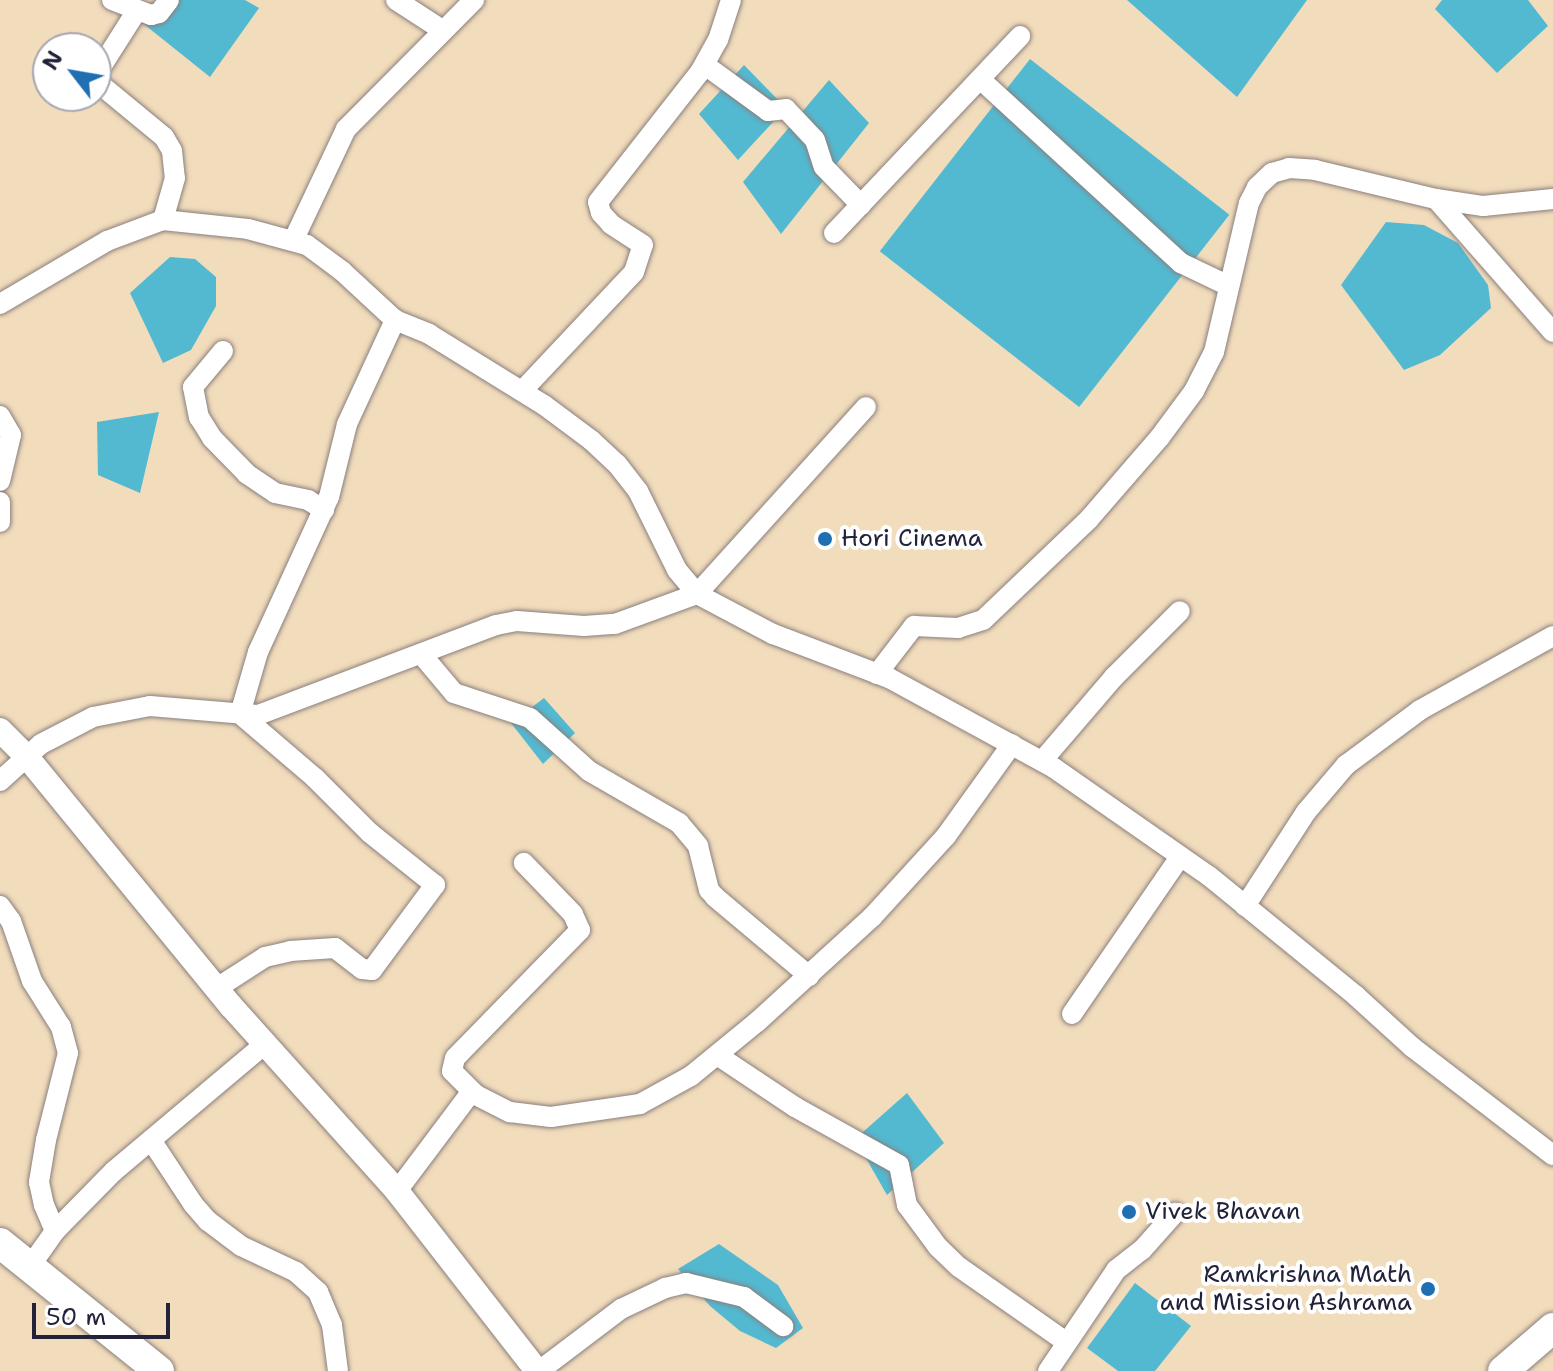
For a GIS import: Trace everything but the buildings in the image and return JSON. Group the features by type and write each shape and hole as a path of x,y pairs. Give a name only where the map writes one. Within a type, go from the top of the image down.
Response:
{"main road":[{"path":"0,1243 159,1371"},
{"path":"1503,1371 1550,1336"}],"street":[{"path":"112,0 136,12 159,13 169,0"},
{"path":"396,0 442,30"},
{"path":"294,239 346,129 474,0"},
{"path":"522,391 634,272 643,245 611,224 601,213 598,202 705,65 718,40 731,0"},
{"path":"112,52 136,12"},
{"path":"834,233 1020,36"},
{"path":"705,65 768,111 786,109 815,140 824,167 861,205"},
{"path":"980,79 1181,263 1227,285"},
{"path":"112,92 164,137 172,151 175,178 163,220"},
{"path":"877,674 914,626 958,628 983,620 1089,519 1131,474 1194,391 1214,352 1227,285 1249,203 1257,187 1272,173 1289,168 1315,170 1436,199 1483,206 1553,199"},
{"path":"1436,199 1553,332"},
{"path":"0,304 107,241 163,220 248,229 294,239 319,252 395,320 429,334 522,391 591,440 617,464 638,491 677,570 697,594 773,634 877,674 1042,761 1245,906 1412,1047 1553,1155"},
{"path":"240,714 258,652 324,510 347,424 395,320"},
{"path":"223,351 193,387 199,417 212,438 247,474 275,493 308,500 324,510"},
{"path":"0,781 56,734 93,717 150,706 258,715 496,625 517,621 572,626 615,624 697,594 866,407"},
{"path":"0,416 11,435 0,481"},
{"path":"0,502 0,522"},
{"path":"1042,761 1114,677 1180,611"},
{"path":"1245,906 1306,812 1346,765 1420,710 1553,636"},
{"path":"422,655 454,693 530,718 589,771 679,823 698,846 709,890 809,976"},
{"path":"217,988 265,957 303,950 335,948 362,969 372,970 435,885 370,833 315,778 240,714"},
{"path":"0,730 27,757 265,1044 397,1191 538,1371 621,1309 665,1288 686,1283 744,1297 783,1326"},
{"path":"524,863 573,914 580,930 455,1058 452,1071 476,1095 510,1112 532,1117 640,1104 667,1091 717,1055 809,976 918,868 977,796 1012,744"},
{"path":"1072,1014 1180,857"},
{"path":"0,906 11,921 32,981 61,1027 68,1053 39,1182 55,1231"},
{"path":"31,1265 55,1231 151,1140 265,1044"},
{"path":"717,1055 795,1107 899,1165 907,1205 938,1247 959,1267 1066,1342"},
{"path":"397,1191 462,1103 469,1095 476,1095"},
{"path":"151,1140 193,1204 208,1221 241,1246 296,1272 318,1292 332,1325 338,1371"},
{"path":"1048,1371 1116,1270 1142,1250 1175,1213"}],"water":[{"path":"156,0 245,0 259,8 210,77 140,21"},
{"path":"1127,0 1307,0 1237,97"},
{"path":"1442,0 1528,0 1548,26 1497,73 1435,9"},
{"path":"1030,59 1229,215 1079,407 880,251"},
{"path":"744,65 786,108 738,160 699,114"},
{"path":"829,80 869,123 781,234 743,182"},
{"path":"1386,222 1424,225 1458,243 1488,285 1491,308 1440,355 1404,370 1341,285"},
{"path":"170,257 195,259 216,277 216,306 191,350 163,363 130,293"},
{"path":"159,412 140,493 98,475 97,422"},
{"path":"544,698 575,733 543,764 511,723"},
{"path":"907,1093 944,1143 887,1195 855,1139"},
{"path":"719,1244 778,1285 803,1328 776,1348 740,1331 710,1306 678,1269"},
{"path":"1135,1283 1191,1326 1155,1371 1118,1371 1087,1348"}],"place":[{"name":"Hori Cinema","path":"825,539"},
{"name":"Vivek Bhavan","path":"1129,1212"},
{"name":"Ramkrishna Math and Mission Ashrama","path":"1428,1289"}]}
